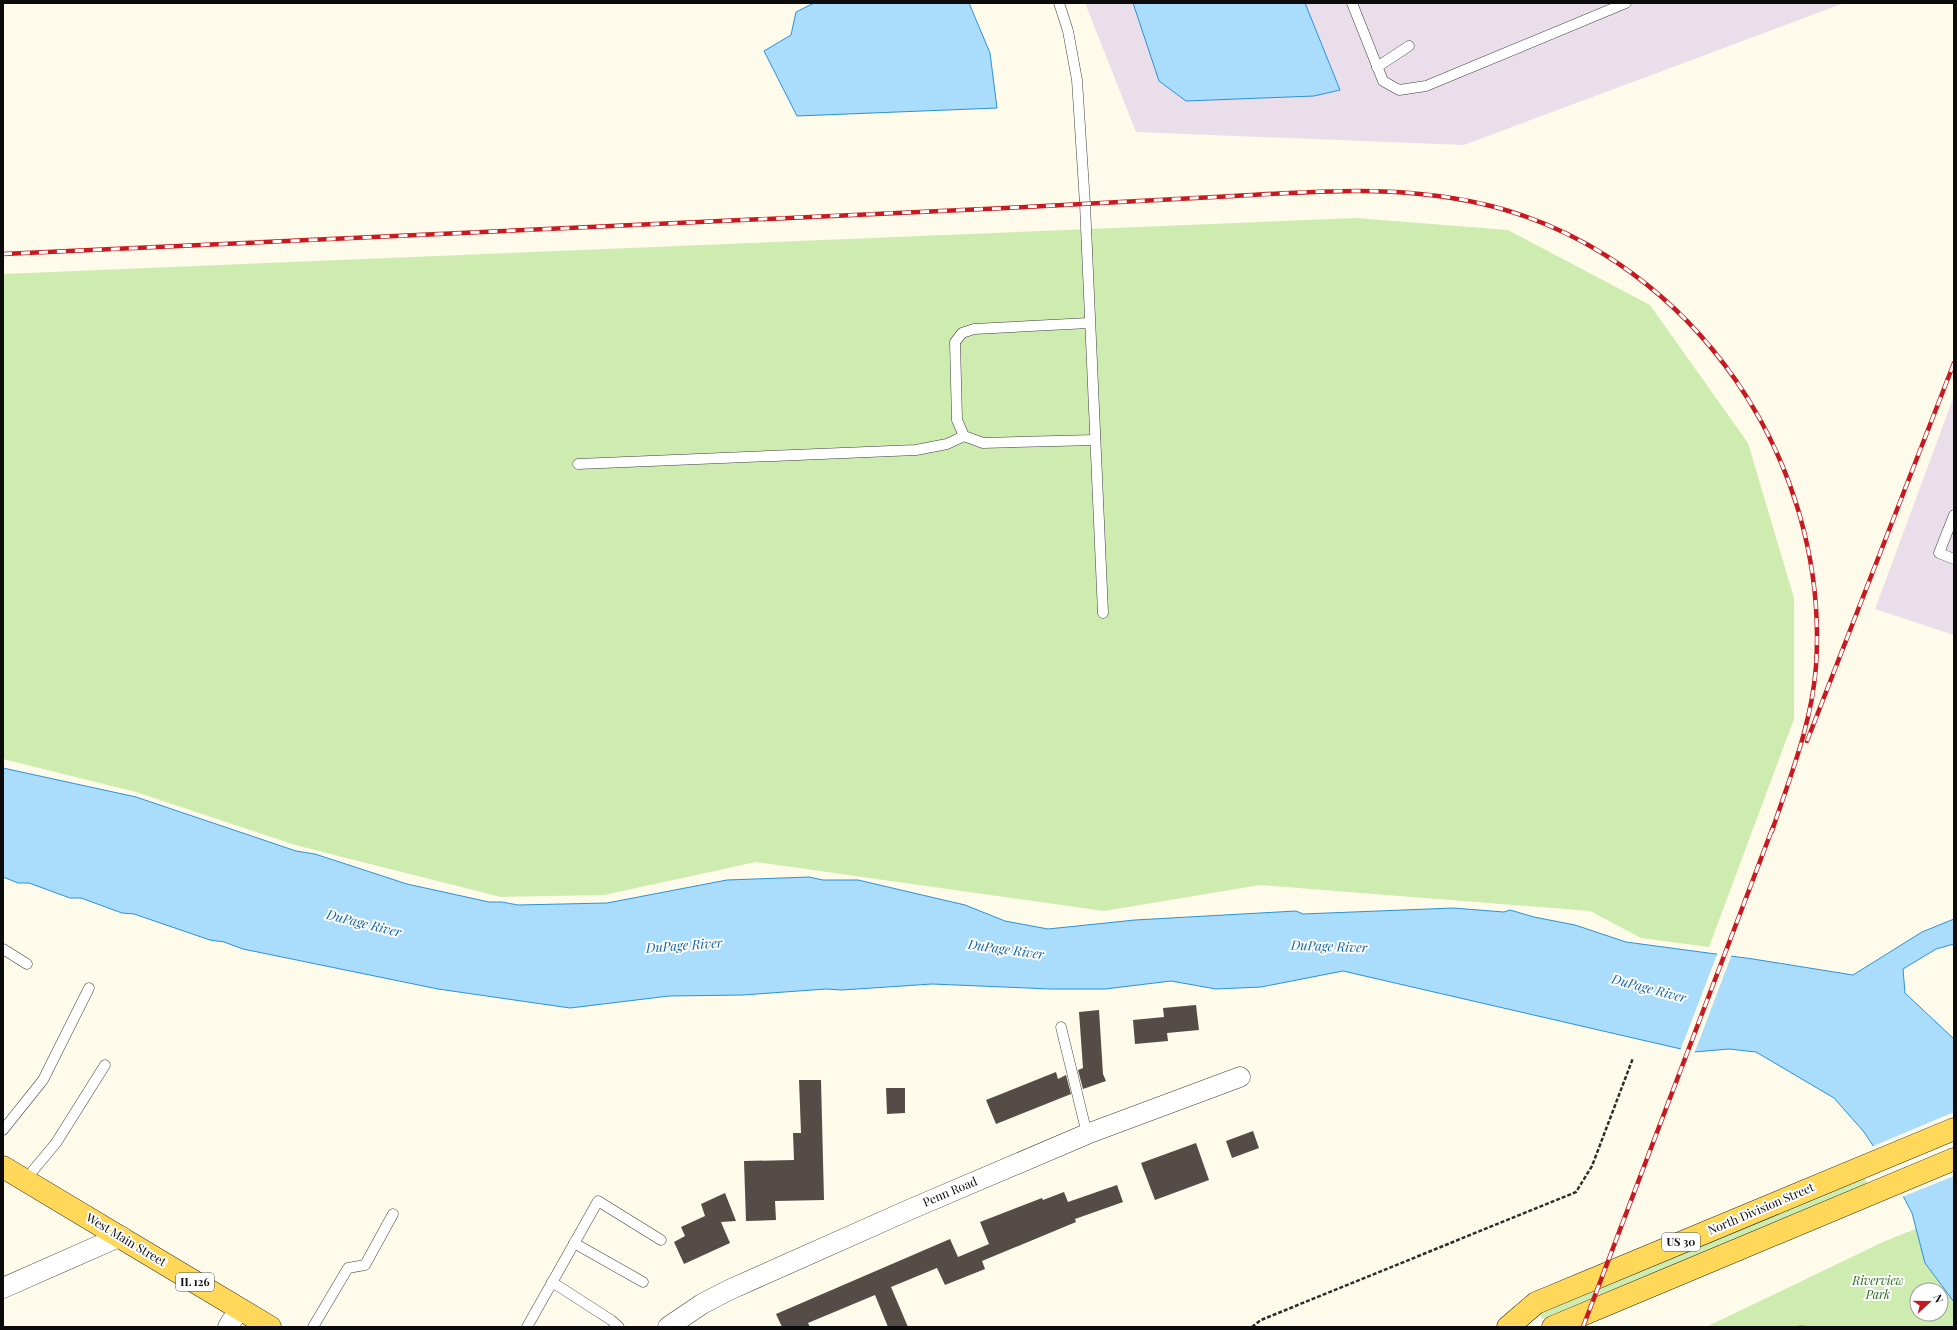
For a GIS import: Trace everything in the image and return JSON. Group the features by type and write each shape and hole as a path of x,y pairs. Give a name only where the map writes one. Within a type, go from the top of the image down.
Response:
{"main road":[{"name":"North Division Street","path":"1508,1327 1536,1303 1954,1128"},
{"name":"US 30","path":"1553,1327 1954,1159"},
{"name":"West Main Street","path":"3,1167 121,1236 270,1327"}],"street":[{"name":"Penn Road","path":"668,1327 702,1304 729,1290 911,1209 1087,1134 1240,1077"},
{"path":"3,1288 121,1236"},
{"path":"228,1327 239,1309"}],"lane":[{"path":"1059,3 1068,31 1077,80 1085,204 1089,323 1103,613"},
{"path":"1352,3 1383,81 1399,90 1426,86 1626,3"},
{"path":"1377,67 1409,46"},
{"path":"964,436 957,420 955,342 962,333 974,329 1089,323"},
{"path":"578,464 916,450 947,444 964,436 984,443 1095,440"},
{"path":"1954,514 1939,553 1954,559"},
{"path":"3,949 27,964"},
{"path":"3,1130 43,1080 89,988"},
{"path":"1061,1027 1087,1134"},
{"path":"25,1180 56,1143 105,1065"},
{"path":"527,1327 598,1201 661,1240"},
{"path":"313,1327 348,1268 365,1265 394,1214"},
{"path":"574,1243 643,1282"},
{"path":"552,1282 611,1320 618,1327"}],"path":[{"path":"1252,1327 1261,1320 1576,1192 1592,1166 1634,1058"},
{"path":"1799,1327 1806,1327"}],"shaded area":[{"path":"1085,3 1844,3 1464,145 1136,132"},
{"path":"1954,396 1954,635 1875,609"}],"green space":[{"path":"1356,218 1508,230 1650,305 1748,443 1794,598 1794,719 1709,947 1641,938 1590,911 1260,885 1104,911 756,862 604,895 501,897 295,845 136,792 3,759 3,274"},
{"path":"1864,1178 1868,1184 1542,1319 1540,1313"},
{"name":"Riverview Park","path":"1954,1214 1954,1327 1706,1327 1885,1241"}],"water":[{"path":"814,3 969,3 990,53 997,108 797,116 764,51 791,35 796,12"},
{"path":"1133,3 1305,3 1340,90 1314,96 1186,101 1159,81"},
{"name":"DuPage River","path":"3,768 136,797 296,851 315,854 407,884 489,902 502,902 518,905 607,903 727,880 809,877 823,880 858,880 965,905 1005,921 1048,929 1135,920 1296,911 1303,914 1453,908 1504,912 1510,910 1534,917 1575,925 1626,942 1753,959 1853,975 1922,932 1954,919 1954,944 1936,949 1903,969 1905,993 1954,1039 1954,1302 1949,1295 1949,1282 1939,1282 1925,1263 1912,1213 1891,1173 1864,1132 1834,1098 1756,1052 1729,1049 1694,1052 1343,971 1261,987 1216,989 1171,981 1105,989 1051,989 932,984 743,995 669,996 570,1008 438,989 243,949 224,942 210,940 134,914 122,913 81,898 70,898 29,883 18,883 3,877"}],"pier":[{"path":"1718,952 1732,954 1694,1054 1680,1051"},
{"path":"1954,1112 1954,1176 1902,1197 1871,1147"}],"building":[{"path":"1196,1005 1199,1030 1167,1033 1168,1041 1135,1044 1133,1020 1164,1017 1163,1008"},
{"path":"1099,1010 1103,1074 1106,1081 1083,1089 1078,1070 1083,1068 1079,1012"},
{"path":"1056,1072 1058,1079 1066,1075 1071,1094 996,1124 986,1100"},
{"path":"799,1080 821,1080 824,1200 775,1201 776,1220 746,1221 744,1161 794,1160 793,1133 801,1133"},
{"path":"886,1088 905,1088 905,1113 887,1114"},
{"path":"1253,1131 1259,1148 1232,1158 1226,1141"},
{"path":"1196,1143 1209,1180 1155,1200 1141,1163"},
{"path":"1117,1185 1123,1202 1075,1219 1076,1222 982,1261 985,1269 945,1285 937,1268 891,1287 908,1327 888,1327 875,1295 808,1323 810,1327 782,1327 776,1314 950,1239 958,1257 989,1244 980,1222 1042,1198 1043,1200 1064,1192 1068,1202"},
{"path":"725,1193 736,1221 721,1222 730,1243 684,1264 674,1242 685,1236 681,1227 705,1216 701,1204"}],"railway":[{"path":"3,254 1006,208 1300,192 1398,192 1430,195 1495,207 1567,234 1632,273 1688,322 1736,380 1773,445 1800,516 1814,590 1816,666 1814,687 1805,729 1793,770 1772,831"},
{"path":"1807,741 1954,363"},
{"path":"1583,1327 1773,827"}]}
